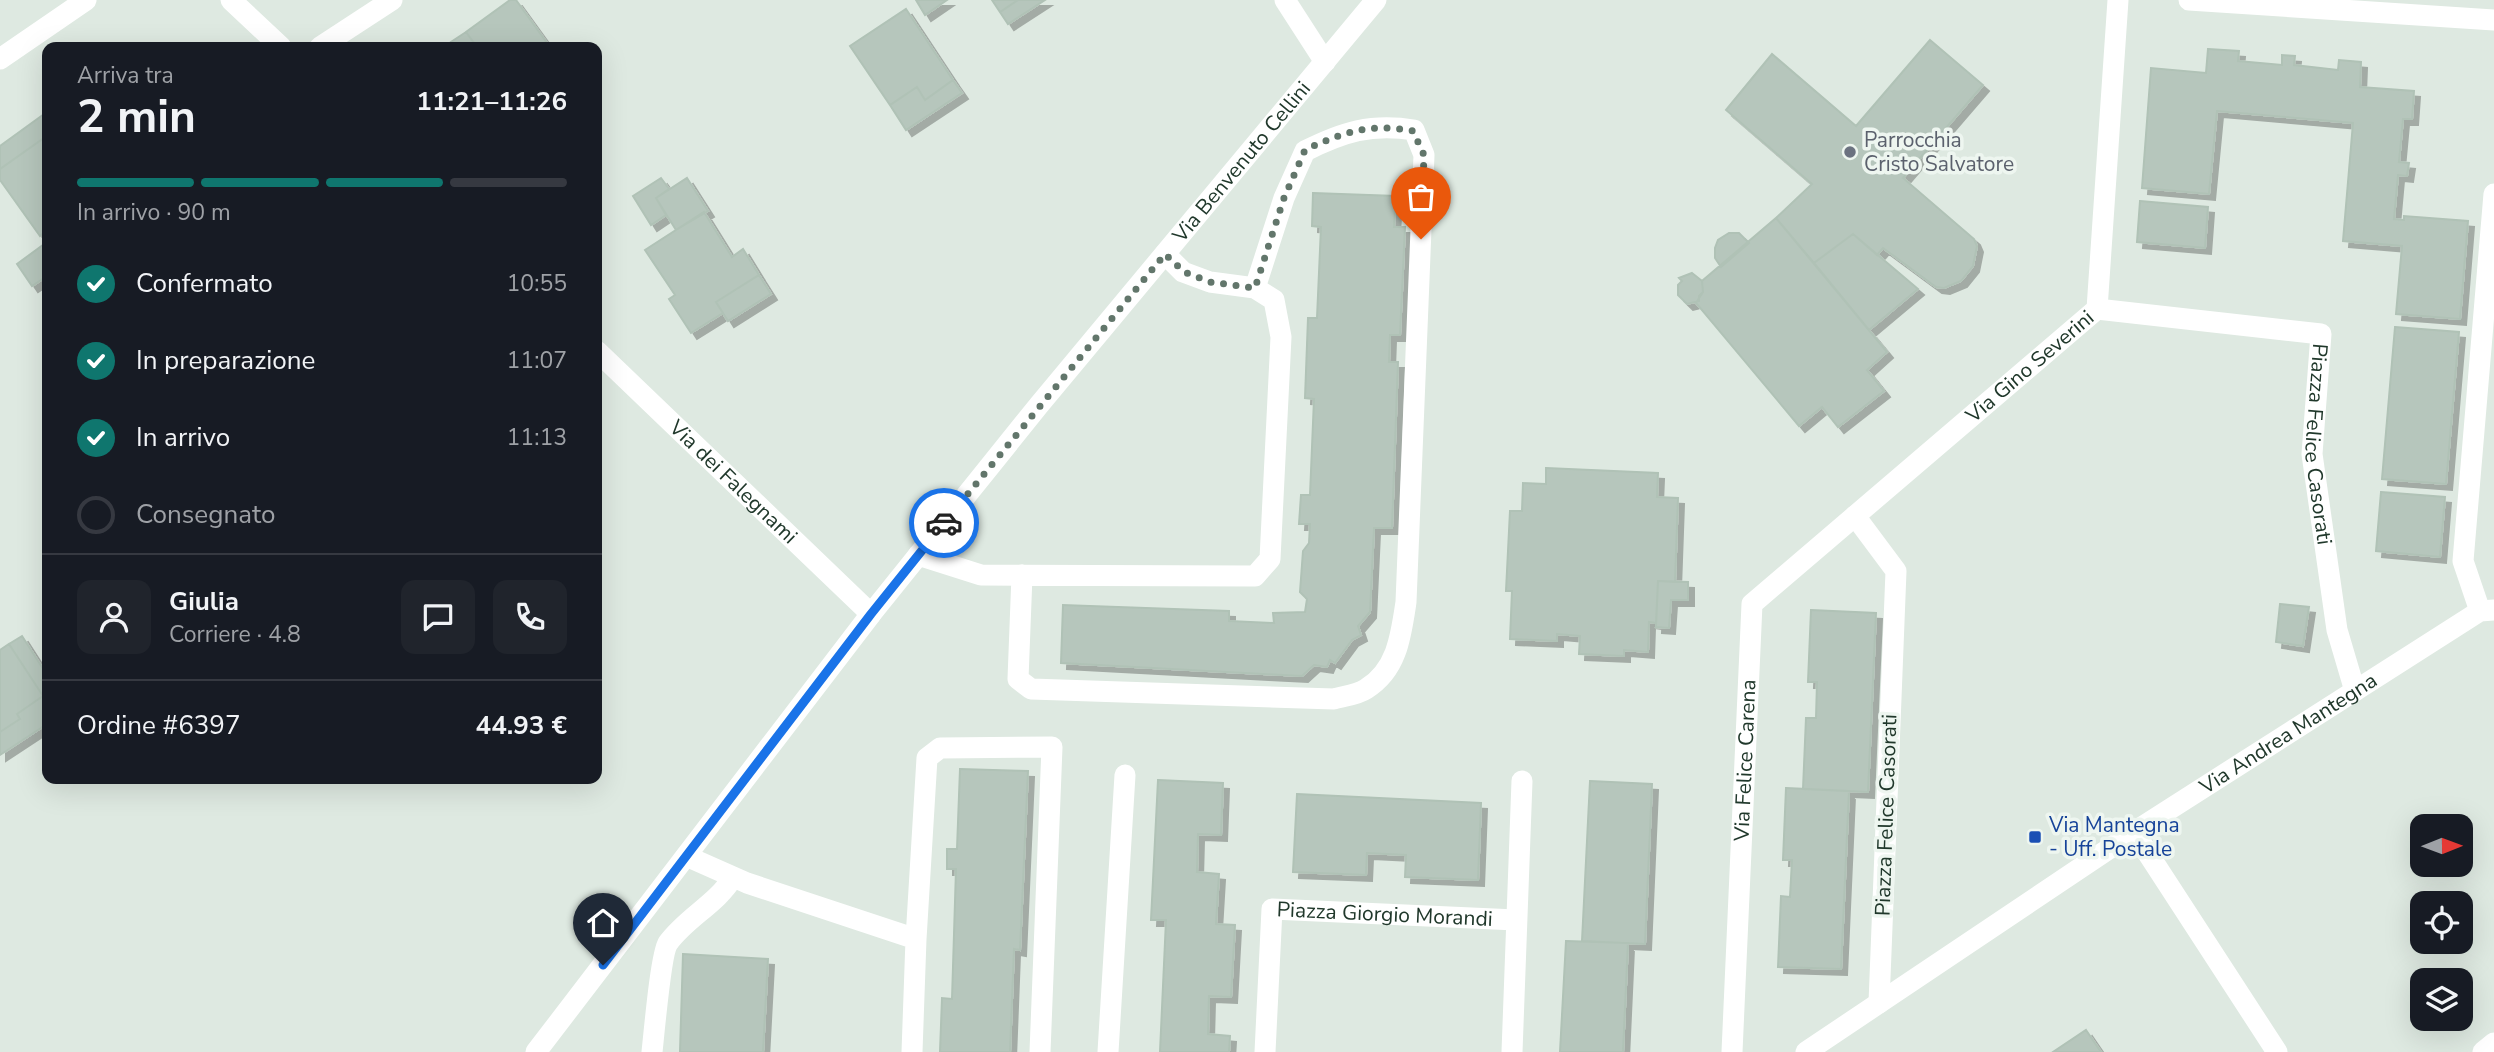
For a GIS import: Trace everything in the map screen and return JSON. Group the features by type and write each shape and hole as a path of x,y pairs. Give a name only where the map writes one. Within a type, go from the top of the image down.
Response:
{"street":[{"path":"0,59 86,0"},
{"path":"232,0 276,42"},
{"path":"328,42 392,0"},
{"path":"1285,0 1325,62"},
{"name":"Via Benvenuto Cellini","path":"536,1052 918,555 1376,0"},
{"name":"Via Gino Severini","path":"1855,516 2097,309 2118,0"},
{"path":"2189,0 2494,20"},
{"path":"1022,575 1018,678 1031,690 1334,699 1364,691 1387,673 1401,637 1406,588 1424,155 1413,131 1388,126 1339,134 1305,150 1284,198 1255,288"},
{"path":"2487,611 2463,561 2494,194"},
{"path":"918,555 981,575 1255,576 1270,559 1281,337 1274,300 1255,288 1210,282 1184,272 1165,254"},
{"name":"Piazza Felice Casorati","path":"2097,309 2320,334 2312,454 2337,630 2355,691"},
{"name":"Via dei Falegnami","path":"602,356 871,614"},
{"name":"Piazza Felice Casorati","path":"1855,516 1896,571 1879,1003"},
{"name":"Via Felice Carena","path":"1732,1052 1752,604 1855,516"},
{"name":"Via Andrea Mantegna","path":"1806,1052 2134,832 2355,691 2487,611"},
{"path":"912,1052 927,758 940,748 1052,747 1040,1052"},
{"path":"1108,1052 1125,775"},
{"name":"Piazza Giorgio Morandi","path":"1512,1052 1522,781"},
{"path":"2134,832 2277,1052"},
{"path":"686,856 733,877 916,939"},
{"path":"652,1052 666,946 688,921 724,892 733,877"},
{"name":"Piazza Giorgio Morandi","path":"1265,1052 1272,909 1516,920"},
{"path":"2483,1052 2494,1043"}],"building":[{"path":"510,0 516,0 546,42 473,42 466,32"},
{"path":"916,0 947,0 925,15"},
{"path":"992,0 1018,0 1000,12"},
{"path":"1018,0 1045,0 1008,24 1000,12"},
{"path":"906,9 953,80 925,100 917,87 890,105 850,46"},
{"path":"466,32 473,42 451,42"},
{"name":"Parrocchia Cristo Salvatore","path":"1930,40 1983,85 1903,178 1974,239 1977,246 1973,266 1961,281 1944,288 1936,287 1883,248 1877,255 1853,234 1814,263 1776,218 1812,184 1726,110 1772,54 1856,126"},
{"path":"2208,49 2239,51 2238,61 2282,65 2282,55 2295,56 2294,65 2338,70 2339,60 2361,62 2360,87 2414,91 2412,119 2403,119 2399,162 2409,163 2407,176 2398,175 2394,219 2404,220 2404,216 2468,221 2460,319 2396,314 2402,246 2343,241 2353,123 2217,111 2209,194 2142,188 2151,68 2206,73"},
{"path":"953,80 962,93 906,130 890,105 917,87 925,100"},
{"path":"42,116 42,139 0,169 0,146"},
{"path":"42,139 40,236 0,180 0,169"},
{"path":"661,178 669,189 656,198 666,215 651,225 633,196"},
{"path":"687,178 708,211 676,230 656,198"},
{"path":"1313,193 1396,196 1394,227 1405,227 1400,335 1390,335 1389,362 1398,362 1392,528 1374,528 1370,612 1358,626 1361,635 1352,640 1335,663 1330,660 1327,667 1314,665 1302,676 1061,663 1063,605 1229,611 1229,621 1274,623 1273,613 1305,612 1307,599 1300,592 1303,551 1309,543 1310,524 1299,524 1301,495 1310,495 1314,399 1305,398 1308,318 1317,318 1321,227 1312,226"},
{"path":"2140,201 2208,207 2205,248 2137,242"},
{"path":"704,212 732,257 743,249 759,275 716,302 723,313 691,333 669,299 675,295 645,250"},
{"path":"1776,218 1887,352 1867,370 1884,391 1838,427 1822,407 1799,426 1696,303 1703,292 1702,281"},
{"path":"1729,233 1739,233 1749,243 1721,267 1715,258 1715,248 1718,240"},
{"path":"1853,234 1918,289 1869,330 1814,263"},
{"path":"42,246 42,279 32,286 17,264"},
{"path":"1692,273 1702,281 1703,292 1699,301 1687,304 1678,295 1678,285 1682,281 1679,278"},
{"path":"759,275 771,294 728,321 716,302"},
{"path":"2395,327 2459,332 2446,484 2382,479"},
{"path":"1546,468 1658,473 1657,497 1678,498 1675,582 1658,581 1656,623 1649,622 1648,652 1624,650 1624,656 1579,654 1580,636 1557,634 1557,641 1510,639 1512,591 1506,591 1510,511 1522,511 1523,483 1546,484"},
{"path":"2381,492 2445,497 2440,557 2376,551"},
{"path":"1658,581 1688,582 1688,600 1671,600 1669,628 1656,627"},
{"path":"2280,604 2309,607 2303,646 2276,642"},
{"path":"1811,610 1876,613 1868,792 1803,789 1806,718 1816,718 1817,682 1808,682"},
{"path":"22,636 42,667 42,694 9,644"},
{"path":"9,644 42,697 17,714 20,719 0,732 0,650"},
{"path":"42,697 42,727 0,755 0,732 20,719 17,714"},
{"path":"960,769 1028,771 1020,950 1014,949 1010,1052 940,1052 942,998 952,999 956,869 947,869 947,849 957,849"},
{"path":"1158,780 1223,783 1221,835 1198,834 1197,872 1219,874 1216,924 1235,925 1231,997 1209,996 1208,1034 1230,1036 1229,1052 1160,1052 1166,920 1151,920"},
{"path":"1590,781 1652,784 1645,944 1582,941"},
{"path":"1786,788 1849,791 1841,969 1778,967 1781,896 1790,897 1792,860 1783,860"},
{"path":"1297,794 1481,803 1478,880 1405,877 1406,855 1367,853 1366,875 1293,872"},
{"path":"1566,941 1628,943 1623,1052 1560,1052"},
{"path":"683,954 768,959 763,1052 680,1052"},
{"path":"2086,1030 2101,1052 2053,1052"}],"way so far":[{"path":"944,523 1165,254 1184,272 1210,282 1255,288 1284,198 1305,150 1339,134 1388,126 1413,131 1424,155 1421,239"}],"place":[{"name":"Parrocchia Cristo Salvatore","path":"1850,152"},
{"name":"Via Mantegna - Uff. Postale","path":"2035,837"}],"route":[{"path":"603,965 871,614 944,523"}]}
